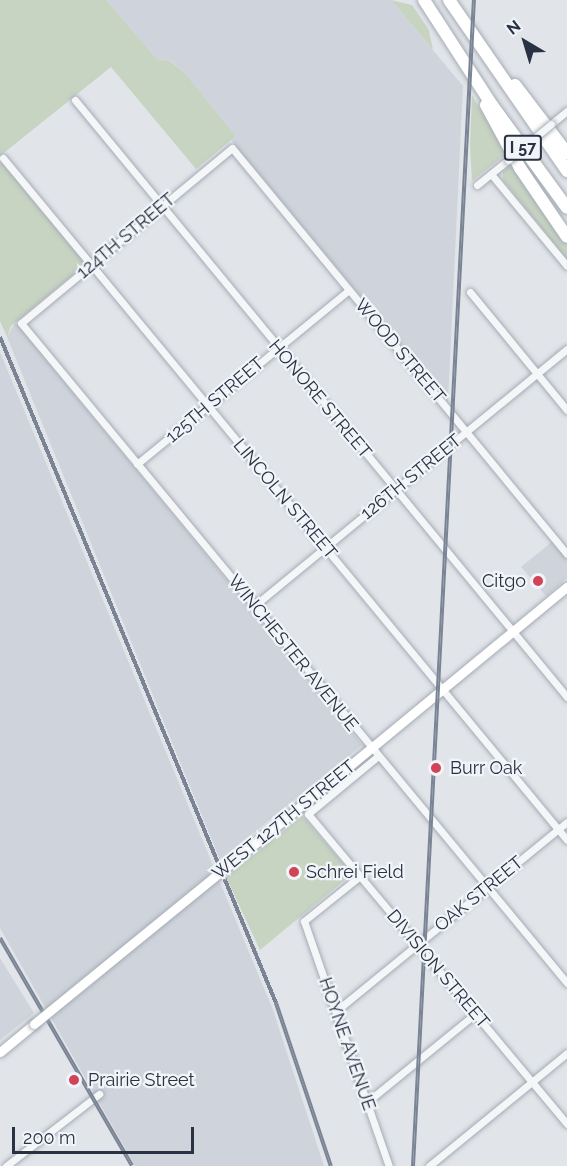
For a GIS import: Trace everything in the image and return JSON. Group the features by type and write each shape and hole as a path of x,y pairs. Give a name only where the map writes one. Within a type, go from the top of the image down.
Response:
{"highway":[{"name":"I 57","path":"424,0 480,87 567,208"},
{"name":"I 57","path":"449,0 567,171"},
{"path":"455,0 567,153"},
{"path":"480,87 505,143 567,237"}],"main road":[{"name":"WEST 127TH STREET","path":"0,1052 567,587"}],"street":[{"name":"HONORE STREET","path":"75,100 567,697"},
{"path":"477,184 564,113 567,123"},
{"name":"124TH STREET","path":"21,323 232,148"},
{"name":"WOOD STREET","path":"232,148 567,554"},
{"name":"LINCOLN STREET","path":"3,158 567,840"},
{"path":"491,174 567,266"},
{"name":"125TH STREET","path":"137,464 349,290"},
{"path":"470,292 567,410"},
{"name":"WINCHESTER AVENUE","path":"21,323 567,983"},
{"name":"126TH STREET","path":"254,606 567,349"},
{"name":"DIVISION STREET","path":"378,756 308,814 567,1124"},
{"name":"OAK STREET","path":"336,1011 567,822"},
{"name":"HOYNE AVENUE","path":"360,876 304,921 389,1166"},
{"path":"367,1102 475,1014"},
{"path":"429,1166 567,1053"},
{"path":"6,1166 99,1094"}],"shaded area":[{"path":"106,0 391,0 463,86 448,402 231,140 236,136 184,72 171,61 157,59"},
{"path":"15,322 362,745 220,860 7,337"},
{"path":"0,352 273,1010 324,1166 135,1166 0,928"},
{"path":"554,540 567,556 567,578 546,596 521,567"},
{"path":"0,958 34,1013 0,1040"}],"green space":[{"path":"0,0 106,0 157,59 170,61 184,72 236,136 196,169 111,67 0,156"},
{"path":"391,0 412,5 429,30 433,50"},
{"path":"472,95 506,154 472,181 470,146"},
{"path":"0,161 86,264 11,326 7,337 0,321"},
{"path":"512,163 567,244 567,259 503,180 503,172"},
{"name":"Schrei Field","path":"302,816 352,874 260,950 226,877"}],"railway":[{"path":"413,1166 474,0"},
{"path":"0,337 276,1003 331,1166"},
{"path":"0,938 132,1166"}],"place":[{"name":"Citgo","path":"538,581"},
{"name":"Burr Oak","path":"436,768"},
{"name":"Schrei Field","path":"294,872"},
{"name":"Prairie Street","path":"74,1080"}]}
